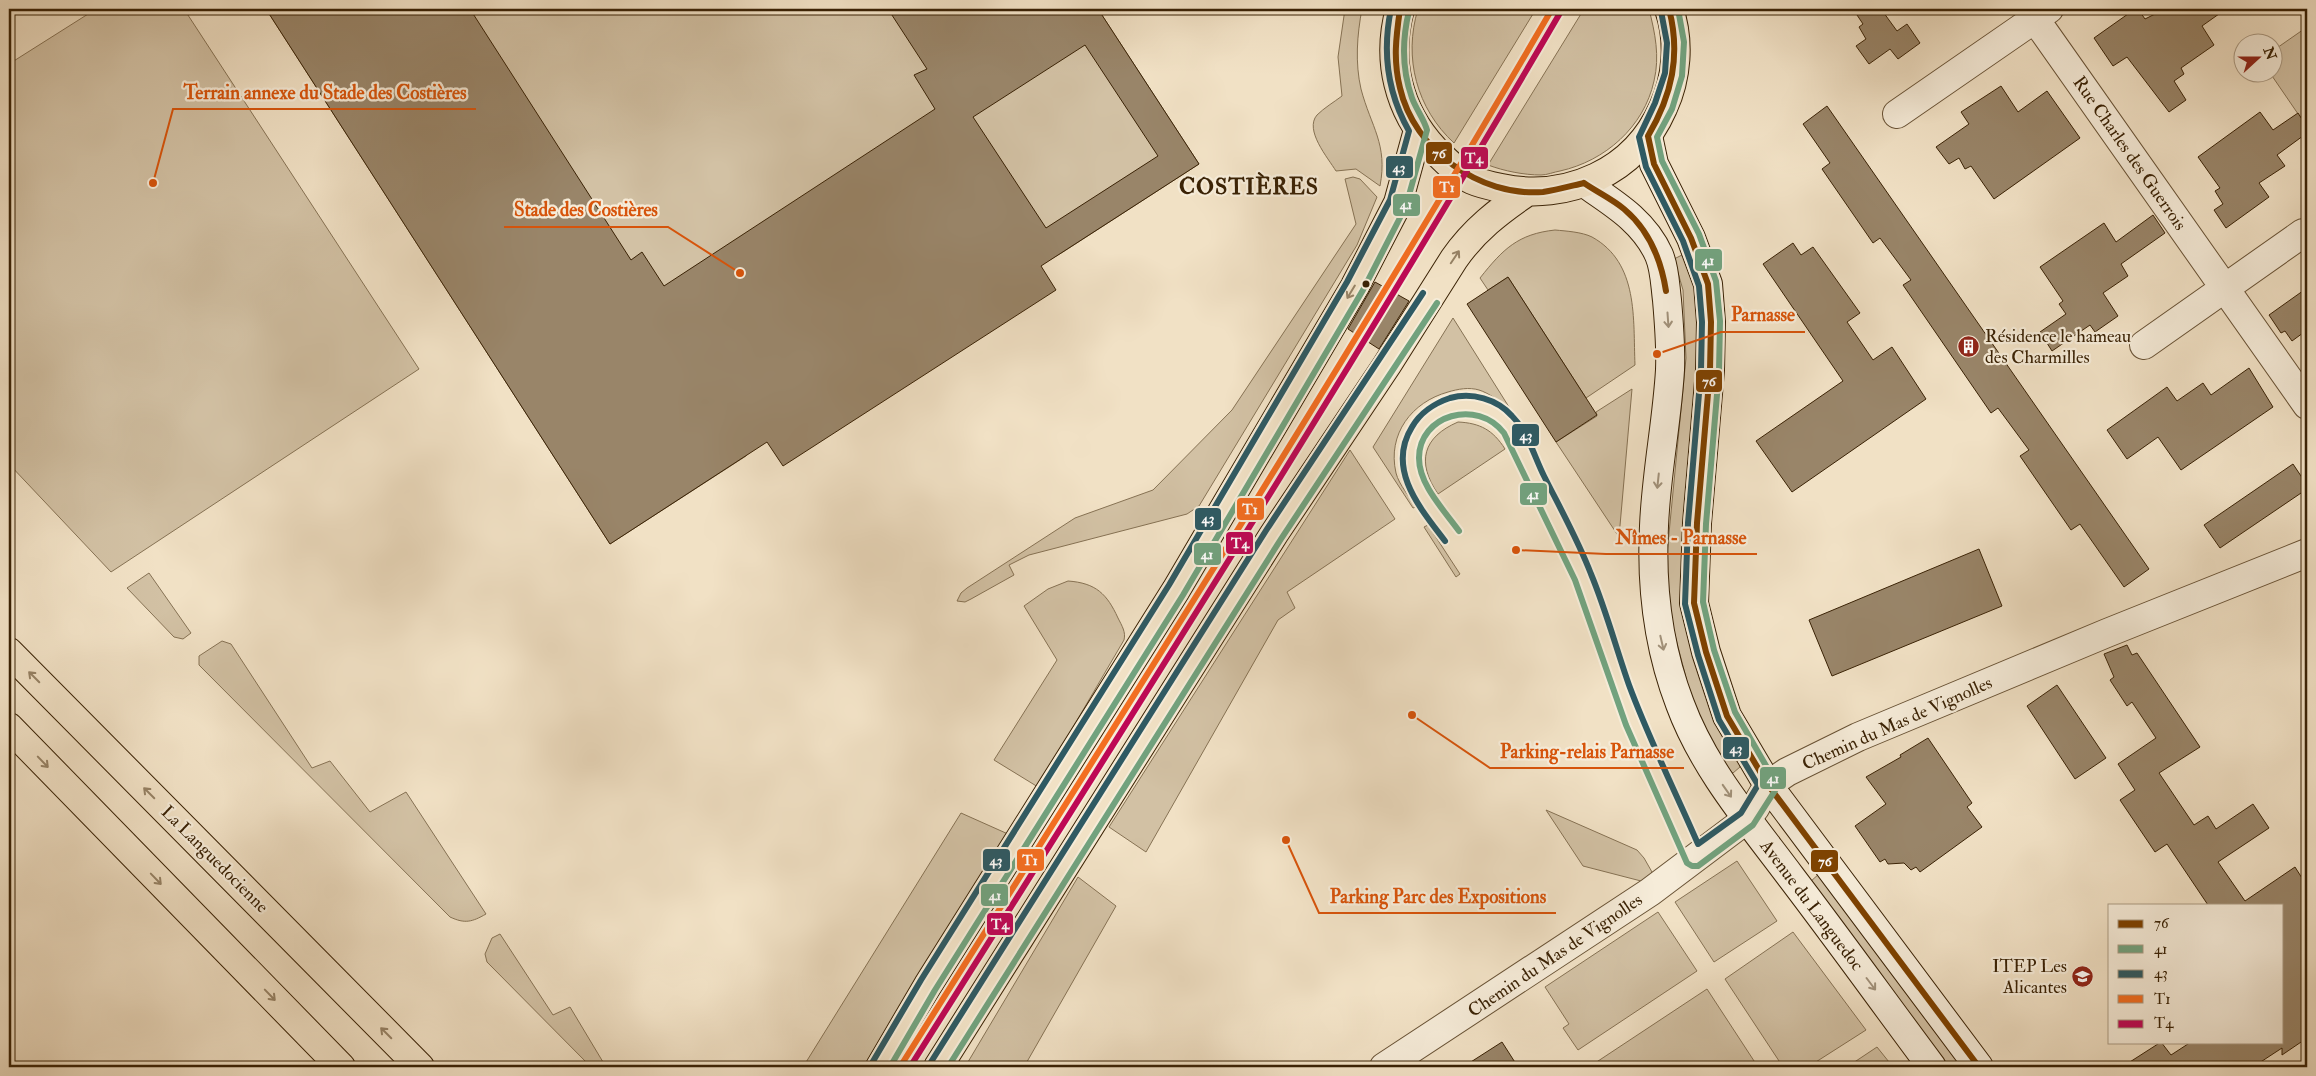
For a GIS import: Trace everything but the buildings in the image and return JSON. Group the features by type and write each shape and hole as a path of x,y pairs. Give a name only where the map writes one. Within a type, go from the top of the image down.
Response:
{"main road":[{"path":"1400,9 1394,38 1395,73 1404,102 1418,130 1440,155 1458,171 1472,180 1486,185 1527,192 1556,191 1584,183 1613,168 1628,157 1648,136 1660,117 1668,97 1676,60 1675,40 1669,9"},
{"path":"880,1067 928,985 1176,590 1355,286 1398,203 1418,130"},
{"path":"938,1067 1043,904 1274,534 1387,365 1454,259 1463,246 1492,217 1527,192"},
{"name":"La Languedocienne","path":"9,652 420,1067"},
{"path":"9,728 341,1067"}],"street":[{"path":"1897,114 2042,14"},
{"name":"Rue Charles des Guerrois","path":"2042,14 2225,288 2307,406"},
{"name":"Avenue du Languedoc","path":"1648,136 1654,164 1692,238 1708,284 1711,322 1710,370 1697,523 1694,603 1706,652 1727,716 1768,785 1979,1067"},
{"name":"Avenue du Languedoc","path":"1584,183 1623,208 1639,224 1659,255 1663,269 1669,321 1670,369 1654,525 1653,576 1657,618 1668,670 1680,704 1708,763 1747,819 1932,1067"},
{"path":"2144,345 2303,233"},
{"name":"Chemin du Mas de Vignolles","path":"1384,1067 1650,892 1747,819 1768,785 1787,772 1858,737 2106,633 2307,553"}],"shaded area":[{"path":"96,9 184,9 419,369 111,572 9,464 9,64"},
{"path":"266,9 1068,9 1065,11 1071,19 1088,9 1098,9 1199,164 1063,252 760,431 746,456 610,544"},
{"path":"1345,9 1362,9 1358,39 1358,69 1361,89 1380,147 1382,171 1380,186 1356,169 1336,171 1323,152 1313,128 1317,115 1342,96 1338,57"},
{"path":"1418,9 1536,9 1454,143 1431,115 1422,99 1416,82 1412,46"},
{"path":"1584,9 1649,9 1655,36 1657,63 1649,98 1641,113 1620,140 1607,150 1577,166 1541,175 1514,172 1488,165"},
{"path":"2307,27 2307,127 2276,82 2284,82 2284,43"},
{"path":"1353,177 1360,179 1377,197 1357,245 1199,506 1187,514 1029,555 1009,565 1014,575 965,602 957,601 961,593 967,588 1075,518 1153,490 1232,410 1356,224 1345,179"},
{"path":"1555,230 1588,235 1607,248 1618,262 1626,277 1630,294 1633,311 1635,365 1586,398 1508,277 1488,290 1480,278 1504,251 1521,239"},
{"path":"1686,253 1696,290 1699,366 1682,557 1682,581 1740,762 1740,767 1733,773 1728,770 1707,734 1691,697 1669,612 1667,554 1686,358 1683,290 1674,259"},
{"path":"1453,318 1509,407 1483,391 1460,389 1435,397 1423,403 1413,412 1399,433 1395,445 1394,459 1397,477 1416,507 1413,508 1373,447"},
{"path":"1632,389 1619,537 1556,442 1597,416 1596,412"},
{"path":"1458,422 1473,424 1491,432 1505,449 1438,494 1427,471 1425,461 1427,452 1430,443 1437,435"},
{"path":"1350,450 1395,519 1287,592 1295,608 1278,620 1146,852 1109,827"},
{"path":"1428,525 1460,574 1456,577 1424,527"},
{"path":"149,573 191,633 183,639 174,637 127,588"},
{"path":"1068,581 1086,584 1105,596 1121,624 1124,640 1038,787 994,760 1057,660 1024,606 1048,589"},
{"path":"222,641 231,644 312,768 330,761 370,812 406,792 486,914 468,921 460,921 450,917 199,665 199,656"},
{"path":"1546,810 1637,850 1652,872 1651,875 1641,881 1583,866"},
{"path":"961,813 1008,834 863,1067 803,1067"},
{"path":"1737,861 1777,921 1714,962 1675,902"},
{"path":"1820,873 1964,1067 1949,1067 1810,882"},
{"path":"1078,877 1116,906 1024,1067 965,1067"},
{"path":"1658,912 1697,971 1578,1050 1563,1028 1569,1024 1545,987"},
{"path":"1793,932 1866,1030 1808,1067 1783,1067 1725,979"},
{"path":"500,934 553,1015 570,1007 606,1067 591,1067 487,962 485,954 492,938"},
{"path":"1707,989 1758,1067 1589,1067"},
{"path":"1877,1047 1893,1067 1847,1067"}],"transit line":[{"name":"43","path":"872,1063 921,980 1169,585 1347,282 1390,200 1409,131 1396,102 1388,72 1387,41 1391,9"},
{"name":"76","path":"1400,9 1396,39 1396,58 1400,88 1408,110 1419,131 1435,149 1453,165 1474,178 1496,187 1519,192 1543,192 1584,183"},
{"name":"T1","path":"900,1067 1313,409 1552,9"},
{"name":"76","path":"1648,136 1663,105 1672,74 1674,42 1669,9"},
{"name":"41","path":"1459,531 1440,506 1423,478 1419,458 1422,443 1428,431 1439,422 1451,416 1465,414 1479,416 1493,422 1504,433 1575,580 1626,725 1687,863 1692,866 1698,866 1753,825 1776,789 1776,783 1735,712 1714,650 1703,602 1706,524 1719,371 1720,321 1716,281 1699,234 1662,161 1657,137 1672,109 1682,76 1684,42 1678,9"},
{"name":"41","path":"890,1067 935,990 1183,595 1363,290 1406,206 1427,130 1412,98 1406,77 1404,44 1409,11"},
{"name":"43","path":"1445,541 1417,502 1409,487 1404,473 1405,443 1415,422 1433,406 1458,396 1484,398 1499,405 1518,422 1575,536 1606,615 1629,685 1698,844 1741,813 1758,785 1719,720 1698,655 1685,604 1688,523 1701,370 1702,322 1699,286 1683,241 1646,167 1639,137 1655,103 1665,73 1667,43 1661,11"},
{"name":"T4","path":"910,1067 1158,674 1321,411 1560,13"},
{"name":"76","path":"1648,136 1654,164 1691,238 1708,284 1711,322 1710,370 1697,523 1694,603 1706,652 1727,716 1768,785 1979,1067"},
{"name":"76","path":"1584,183 1619,205 1640,226 1657,257 1666,291"},
{"name":"43","path":"931,1062 1267,529 1423,293"},
{"name":"41","path":"948,1067 1281,539 1437,303"}],"place":[{"name":"Terrain annexe du Stade des Costières","path":"153,183"},
{"name":"Stade des Costières","path":"740,273"},
{"name":"Résidence le hameau des Charmilles","path":"1969,346"},
{"name":"Parnasse","path":"1657,354"},
{"name":"Nîmes - Parnasse","path":"1516,550"},
{"name":"Parking-relais Parnasse","path":"1412,715"},
{"name":"Parking Parc des Expositions","path":"1286,840"},
{"name":"ITEP Les Alicantes","path":"2083,976"}],"district":[{"name":"COSTIÈRES","path":"1249,186"}]}
